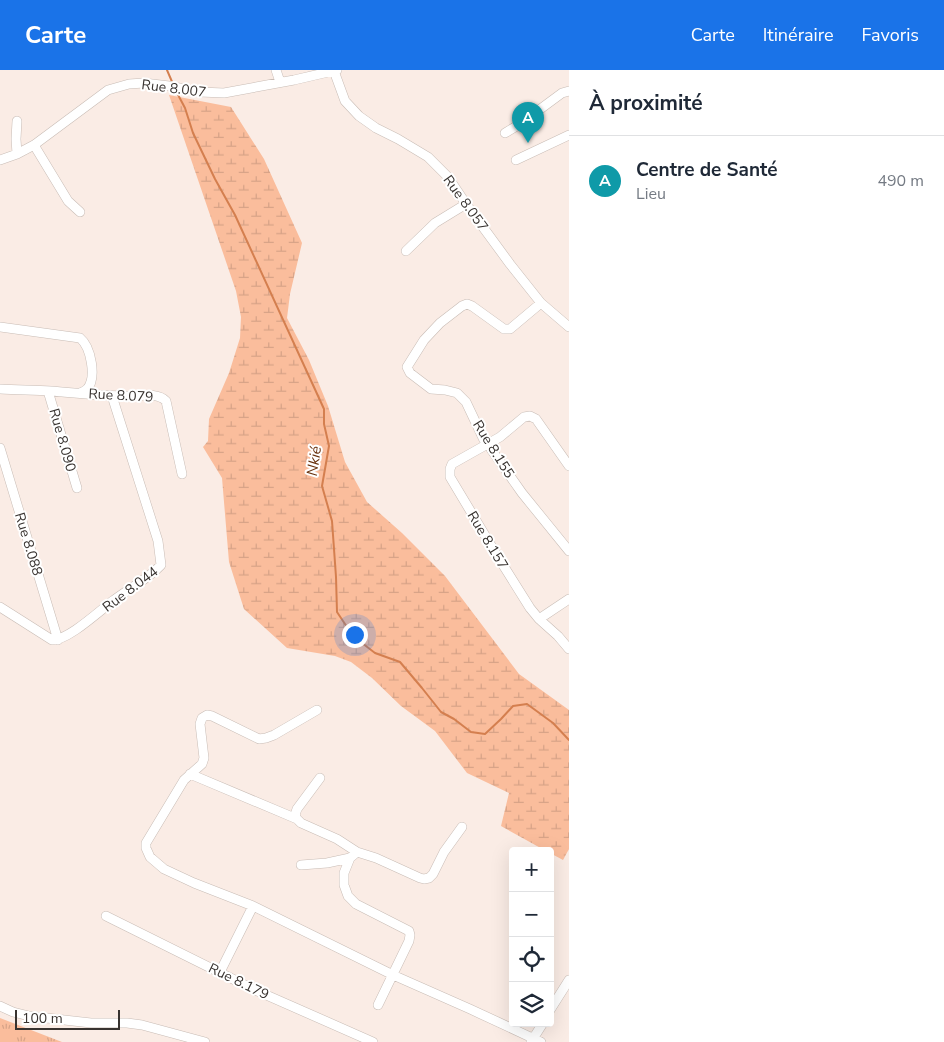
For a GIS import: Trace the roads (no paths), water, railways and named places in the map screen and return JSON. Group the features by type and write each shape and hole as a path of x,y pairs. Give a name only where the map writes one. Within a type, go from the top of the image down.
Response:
{"street":[{"path":"276,70 280,82"},
{"name":"Rue 8.007","path":"0,160 34,145 108,90 129,84 144,83 200,92 224,93 336,70"},
{"name":"Rue 8.057","path":"336,70 345,101 359,116 376,128 428,157 448,177 510,264 541,303 569,327"},
{"path":"505,133 562,92 569,91"},
{"path":"17,121 17,154"},
{"path":"516,160 569,135"},
{"path":"34,145 64,196 80,212"},
{"path":"406,251 435,223 466,204"},
{"name":"Rue 8.155","path":"541,303 510,329 504,329 472,306 467,304 462,306 440,323 424,340 407,368 410,373 431,389 457,393 466,402 484,440 490,443 491,449 522,493 569,551"},
{"path":"0,327 80,338 85,342 90,356 92,373 90,384 86,391 80,393"},
{"name":"Rue 8.079","path":"0,389 112,396 158,396 163,398 166,401 182,474"},
{"name":"Rue 8.090","path":"48,391 77,488"},
{"name":"Rue 8.044","path":"58,640 80,627 161,565 158,541 112,396"},
{"path":"490,443 524,417 530,416 536,419 569,466"},
{"name":"Rue 8.157","path":"490,443 452,464 450,477 530,608 539,619"},
{"name":"Rue 8.088","path":"0,448 58,640"},
{"path":"569,599 539,619 569,649"},
{"path":"0,607 52,640 58,640"},
{"path":"317,710 274,735 258,739 212,716 207,715 202,718 200,724 204,758 202,764 184,780 146,843 150,857 164,869 253,906 393,975 536,1041 541,1027"},
{"path":"190,774 297,819 301,823 337,840 354,855"},
{"path":"297,819 295,815 297,809 320,778"},
{"path":"301,865 327,863 354,855 376,858 420,878 429,878 444,852 462,827"},
{"path":"354,855 344,873 344,885 348,896 356,904 410,931 409,941 378,1005"},
{"path":"220,972 253,906"},
{"name":"Rue 8.179","path":"106,916 255,990 372,1042"},
{"path":"554,1004 569,980"},
{"path":"0,1006 29,1016 91,1023 127,1023 205,1042"}],"waterway":[{"name":"Nkié","path":"167,70 173,84"},
{"name":"Nkié","path":"176,91 185,108 193,133 235,215 324,409 324,424 329,446 322,486 332,521 337,612 353,636 375,653 400,662 441,712 471,732 485,734 513,706 527,704 553,723 569,740"}],"place":[{"name":"Centre de Santé","path":"528,143"}]}
